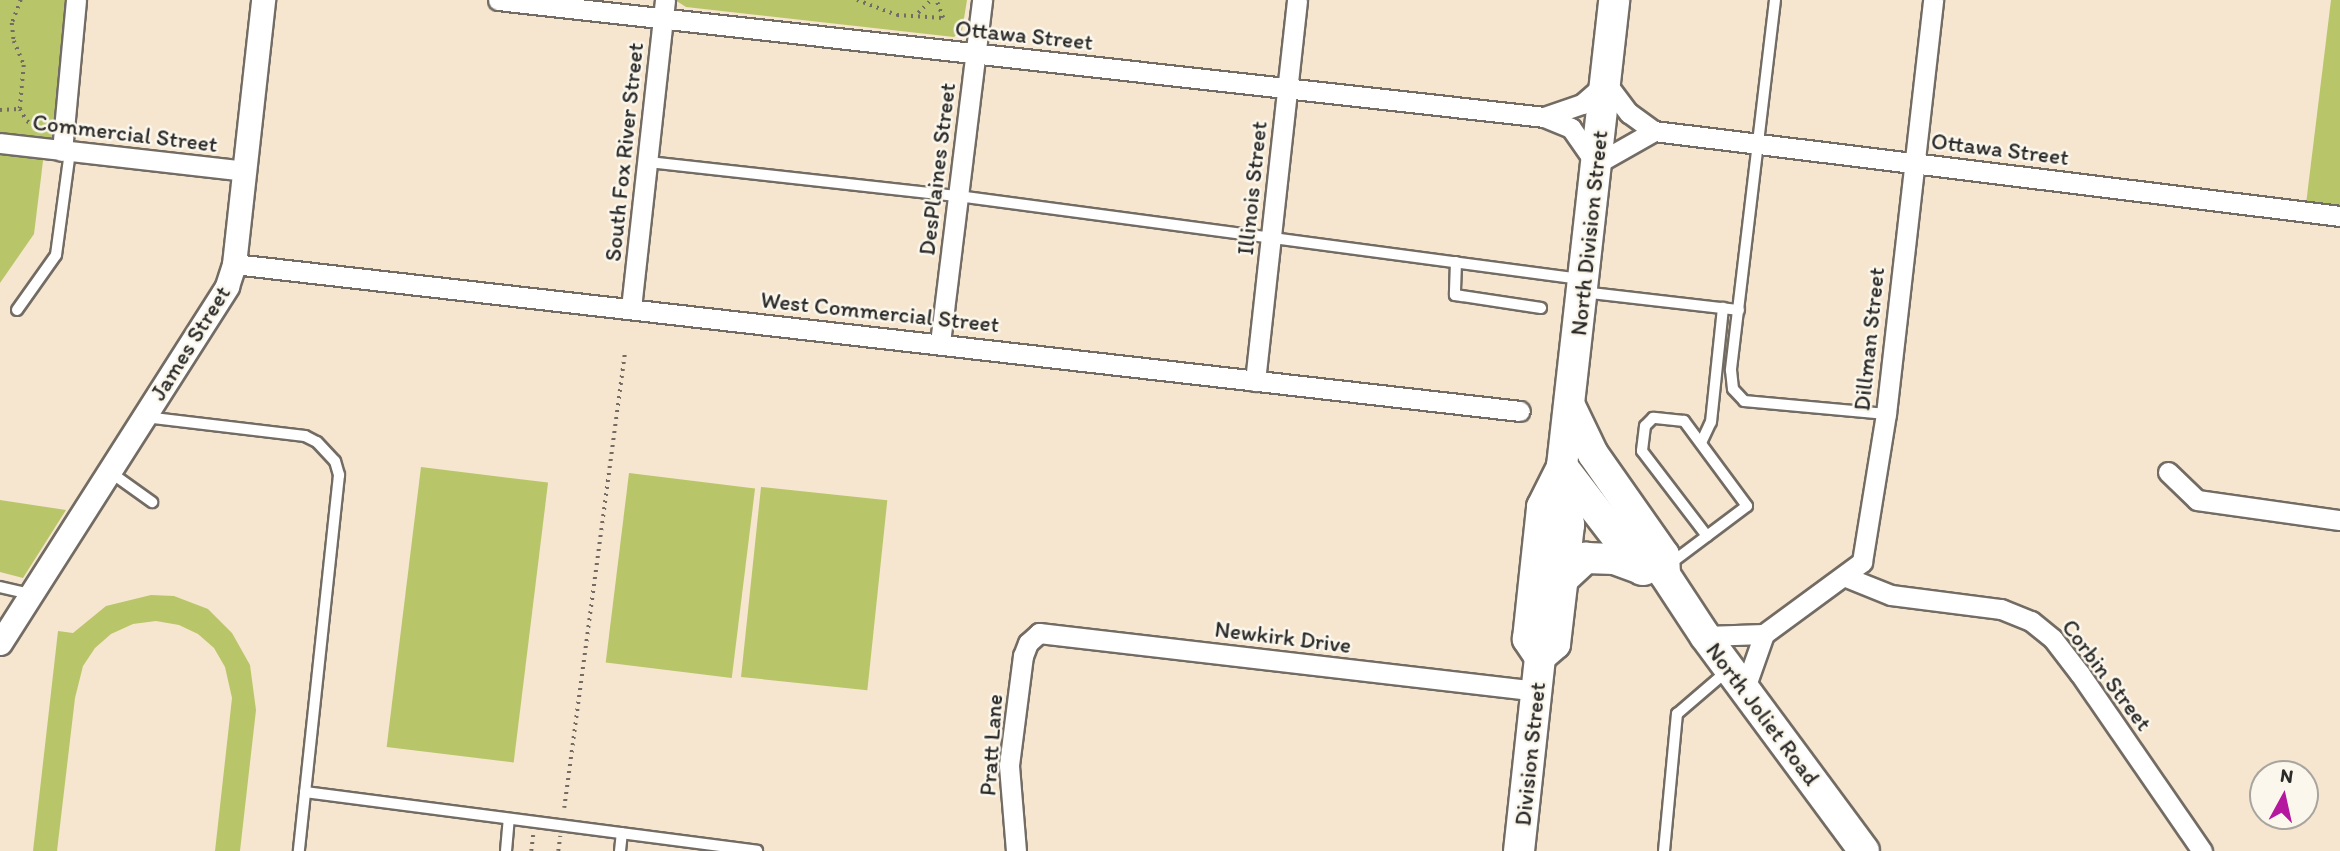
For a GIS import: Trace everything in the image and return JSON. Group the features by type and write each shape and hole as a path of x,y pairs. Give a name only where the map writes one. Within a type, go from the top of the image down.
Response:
{"main road":[{"name":"North Division Street","path":"1562,466 1614,0"},
{"name":"North Joliet Road","path":"1570,406 1593,454 1664,555 1657,571"},
{"name":"North Joliet Road","path":"1562,466 1657,571 1864,851"},
{"name":"Division Street","path":"1540,657 1555,644 1569,525 1562,466"},
{"name":"Division Street","path":"1519,851 1540,657 1528,639 1542,507 1562,466"},
{"path":"1562,580 1587,558 1614,559 1657,571"}],"street":[{"path":"66,145 76,0"},
{"name":"James Street","path":"0,643 227,286 234,264 263,0"},
{"name":"Ottawa Street","path":"498,0 664,10 975,54 1544,117 1572,128 1596,164"},
{"name":"DesPlaines Street","path":"940,343 982,0"},
{"name":"Illinois Street","path":"1255,381 1297,0"},
{"name":"Dillman Street","path":"1764,634 1846,577 1862,562 1866,551 1886,414 1933,0"},
{"name":"South Fox River Street","path":"631,309 664,10"},
{"path":"1596,164 1654,131 1629,113 1606,83"},
{"name":"Ottawa Street","path":"1544,117 1583,104 1606,83"},
{"name":"Ottawa Street","path":"1654,131 2340,216"},
{"name":"Commercial Street","path":"0,143 66,145 245,171"},
{"name":"West Commercial Street","path":"234,264 1520,411"},
{"path":"2168,472 2197,500 2340,520"},
{"name":"Corbin Street","path":"1846,577 1891,595 2001,609 2031,621 2053,639 2080,674 2202,851"},
{"name":"Newkirk Drive","path":"1028,643 1039,634 1537,691"},
{"path":"1705,636 1764,634"},
{"path":"1737,678 1764,634"},
{"name":"Pratt Lane","path":"1016,851 1009,765 1023,656 1028,643"}],"lane":[{"path":"1775,0 1731,370 1733,389 1744,401 1886,414"},
{"path":"17,310 56,255 66,145"},
{"path":"649,162 958,196 1456,262 1738,310"},
{"path":"1456,262 1452,288 1455,295 1541,308"},
{"path":"1701,443 1711,422 1723,308"},
{"path":"145,416 305,436 317,442 335,461 339,475 299,851"},
{"path":"1657,571 1707,536 1747,506 1684,421 1653,418 1645,426 1642,451 1707,536"},
{"path":"109,472 152,502"},
{"path":"0,587 33,594"},
{"path":"1664,851 1677,714 1737,678"},
{"path":"305,792 757,851"},
{"path":"506,851 509,819"},
{"path":"620,851 622,833"}],"path":[{"path":"21,0 12,23 24,65 20,109 27,121 66,145"},
{"path":"857,0 897,15 916,14 943,18 936,0"},
{"path":"916,14 931,0"},
{"path":"0,110 20,109"},
{"path":"564,808 625,351"},
{"path":"558,851 561,832"}],"green space":[{"path":"0,0 76,0 62,151 0,143"},
{"path":"675,0 967,0 962,31 954,37 686,7"},
{"path":"2331,0 2340,0 2340,208 2306,204"},
{"path":"0,148 44,153 34,234 0,283"},
{"path":"421,467 548,483 514,762 387,747"},
{"path":"629,473 755,488 732,678 606,663"},
{"path":"761,487 887,500 867,690 741,677"},
{"path":"0,500 66,510 23,578 0,572"},
{"path":"151,595 174,596 208,609 232,633 250,665 256,710 240,851 215,851 232,698 225,667 214,648 198,634 179,625 156,621 133,624 111,634 95,648 83,666 75,698 57,851 33,851 58,631 73,633 106,606"}]}
